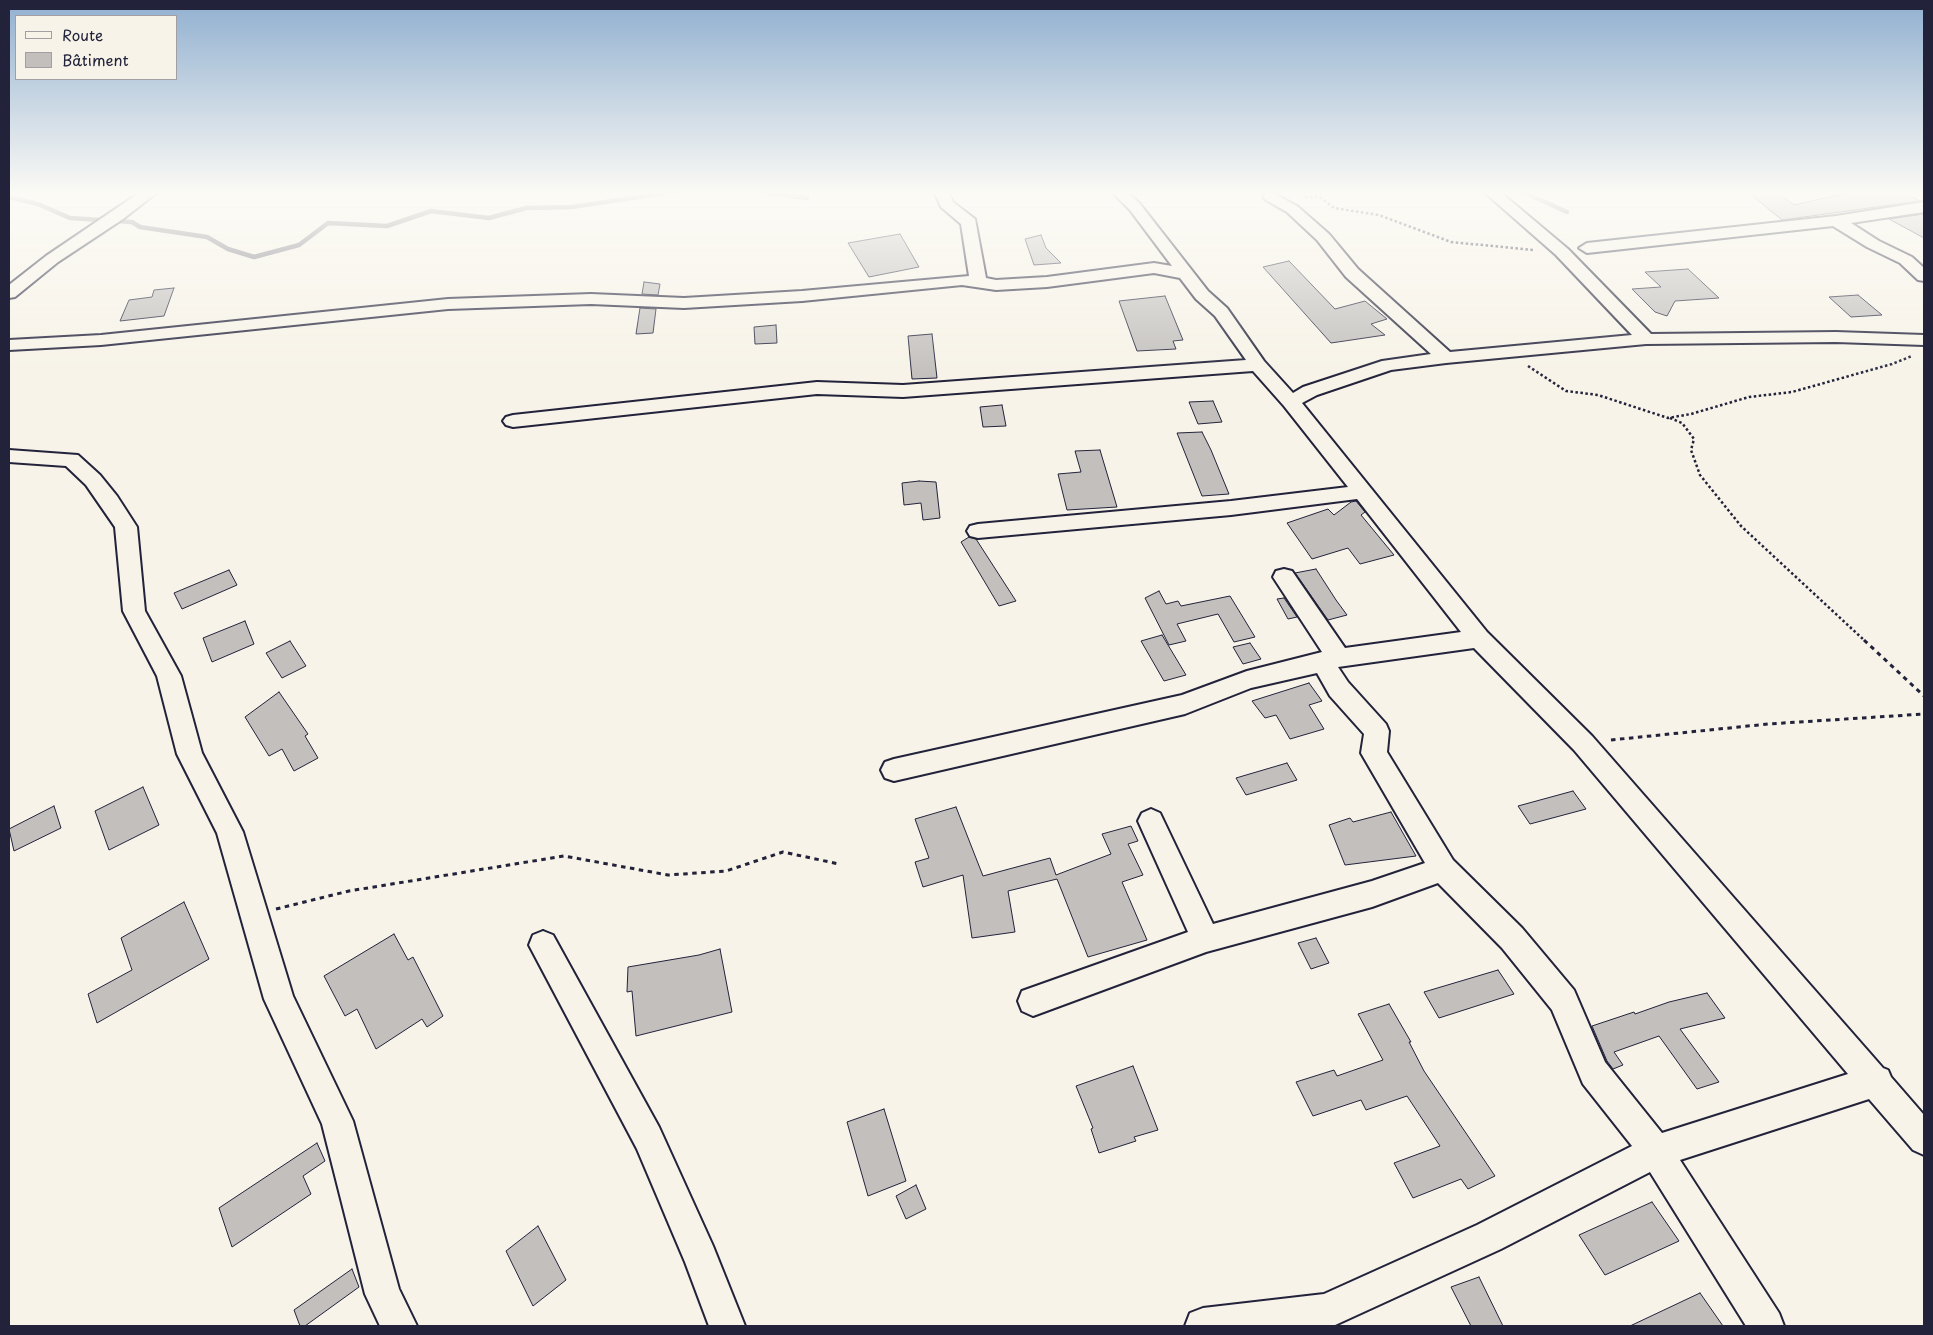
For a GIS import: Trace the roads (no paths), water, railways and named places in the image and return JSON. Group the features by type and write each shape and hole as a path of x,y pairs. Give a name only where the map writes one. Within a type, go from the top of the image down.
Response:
{"street":[{"path":"9,293 61,253"},
{"path":"973,253 978,282"},
{"path":"1171,253 1202,295 1221,312 1258,365 1291,402 1479,638 1583,743 1877,1081 1924,1139"},
{"path":"1336,253 1352,273 1446,358"},
{"path":"1563,253 1646,339"},
{"path":"1892,253 1906,260 1924,276"},
{"path":"9,345 100,340 448,304 591,299 684,303 802,296 962,280 996,285 1047,282 1154,268 1187,274"},
{"path":"1291,402 1310,392 1388,365 1646,339 1836,337 1920,347"},
{"path":"513,420 817,388 903,391 1092,379 1258,365"},
{"path":"9,456 71,460 93,480 110,501 126,528 134,611 169,676 190,754 230,832 279,999 337,1121 383,1294 399,1326"},
{"path":"978,531 1231,508 1362,492"},
{"path":"1284,577 1330,660 1339,688 1376,732 1374,752 1443,869 1512,938 1563,1000 1594,1073 1656,1151 1766,1326"},
{"path":"894,770 1185,704 1247,680 1330,660 1479,638"},
{"path":"1150,821 1206,939"},
{"path":"1033,1001 1206,939 1372,894 1443,869"},
{"path":"543,946 648,1138 701,1258 727,1326"},
{"path":"1217,1325 1324,1312 1489,1237 1656,1151 1877,1081"}],"waterway":[{"path":"242,253 254,257 268,253"}]}
